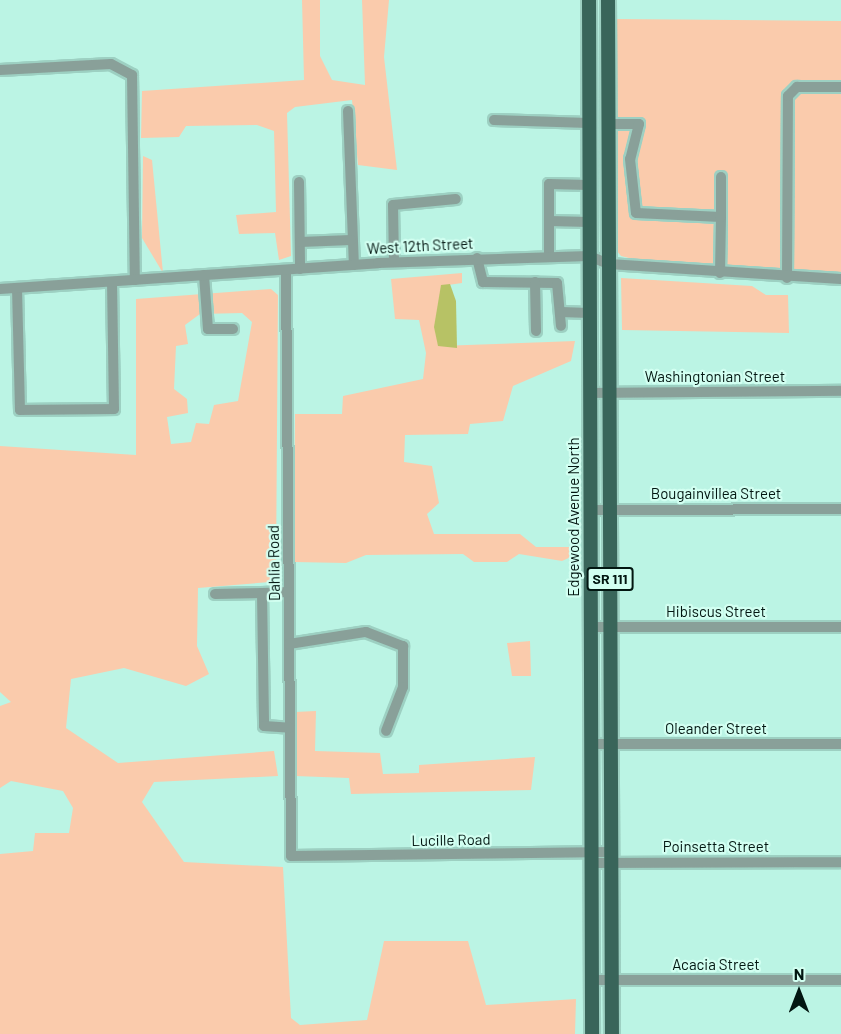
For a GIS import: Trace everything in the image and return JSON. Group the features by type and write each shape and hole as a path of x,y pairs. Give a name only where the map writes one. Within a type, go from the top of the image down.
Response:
{"main road":[{"name":"Edgewood Avenue North","path":"589,0 592,1034"},
{"name":"SR 111","path":"608,0 612,1034"}],"street":[{"path":"589,24 608,24"},
{"path":"0,70 111,64 132,75 135,280"},
{"path":"787,278 788,96 797,87 841,87"},
{"path":"348,111 351,240 354,265"},
{"path":"494,120 589,123"},
{"path":"609,124 639,124 630,159 636,213 721,217"},
{"path":"720,273 722,177"},
{"path":"299,182 300,268"},
{"path":"549,257 549,184 589,185"},
{"path":"394,262 393,205 456,199"},
{"path":"549,221 589,222"},
{"path":"300,242 351,240"},
{"name":"West 12th Street","path":"0,289 394,262 589,256 609,264 787,278 841,279"},
{"path":"477,258 483,282 557,283 561,326"},
{"name":"Dahlia Road","path":"286,270 291,856"},
{"path":"204,275 208,329 233,329"},
{"path":"17,288 20,410 114,408 112,282"},
{"path":"536,282 536,331"},
{"path":"561,312 589,313"},
{"name":"Washingtonian Street","path":"590,393 841,391"},
{"name":"Bougainvillea Street","path":"590,510 841,509"},
{"path":"215,594 289,592"},
{"path":"262,593 264,726 290,728"},
{"name":"Hibiscus Street","path":"591,627 841,627"},
{"path":"289,644 366,632 403,646 404,687 386,731"},
{"name":"Oleander Street","path":"591,744 841,744"},
{"name":"Lucille Road","path":"291,856 611,857"},
{"name":"Poinsetta Street","path":"611,857 841,862"},
{"name":"Acacia Street","path":"592,980 841,980"}],"shaded area":[{"path":"302,0 320,0 320,56 332,80 365,85 362,0 389,0 384,57 397,170 358,165 352,100 295,107 287,113 291,256 279,260 275,233 239,234 236,215 276,212 274,131 257,125 186,126 179,137 141,138 142,91 304,80"},
{"path":"615,19 841,21 841,273 649,263 621,256 616,250"},
{"path":"143,156 152,160 163,273 142,238"},
{"path":"462,273 462,283 441,286 439,346 575,341 571,361 513,386 503,421 470,424 468,434 405,435 404,462 432,466 439,503 427,514 434,534 520,534 536,547 570,547 573,556 562,561 519,554 507,562 474,562 463,554 366,555 346,563 294,562 295,414 342,414 343,396 423,379 426,353 419,320 395,319 391,279"},
{"path":"621,278 752,286 766,295 788,295 789,333 622,330"},
{"path":"450,284 456,301 457,348 438,346 434,327 441,285"},
{"path":"271,289 278,295 276,568 270,582 198,588 197,646 209,674 186,686 124,668 71,679 66,728 118,763 274,751 278,776 154,782 142,802 184,862 283,867 291,1018 300,1025 367,1020 384,941 468,941 486,1005 576,999 575,1034 0,1034 0,854 33,851 35,833 69,833 73,808 63,791 11,781 0,788 0,706 11,702 0,692 0,446 136,455 136,299","holes":["242,313 252,322 238,401 214,405 209,424 196,423 191,442 171,444 167,417 188,413 187,399 174,389 176,346 188,344 185,325 200,314"]},
{"path":"530,641 531,676 512,676 507,643"},
{"path":"316,711 315,751 380,753 383,774 419,773 419,765 535,757 531,790 351,794 349,778 295,776 295,712"}]}
